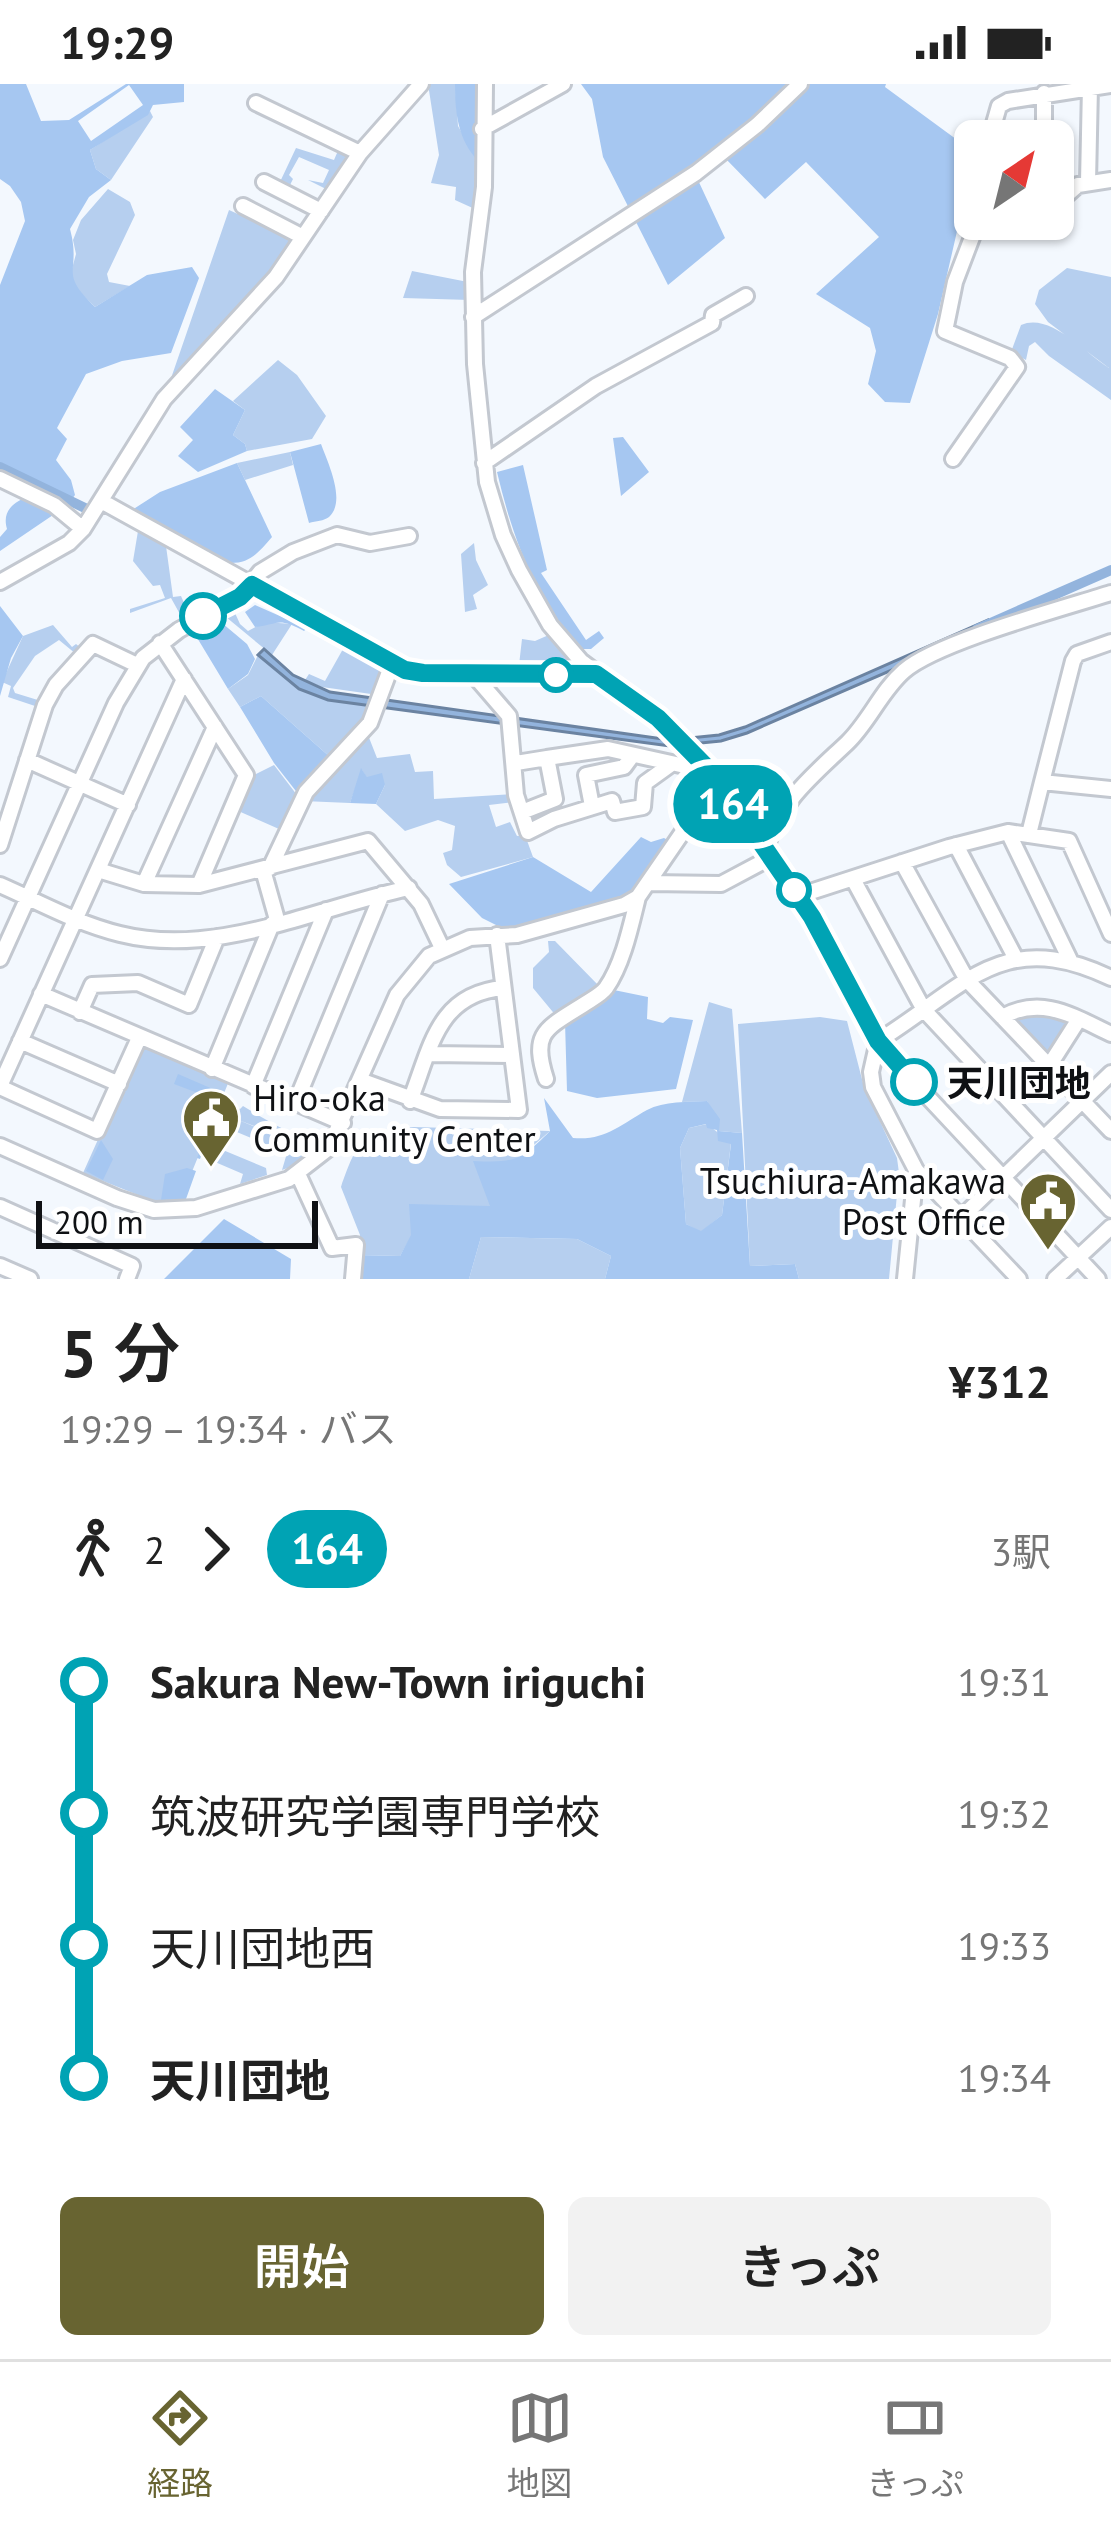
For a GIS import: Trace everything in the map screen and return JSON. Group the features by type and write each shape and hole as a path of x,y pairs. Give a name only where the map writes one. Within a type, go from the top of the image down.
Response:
{"street":[{"path":"0,582 69,543 83,529 164,399 276,277 359,153 421,84"},
{"path":"0,1146 117,1198 161,1211 204,1206 298,1174 329,1148 343,1124 405,980 442,948 470,938 517,935 638,897 702,804 696,764 682,742 658,718 596,674 561,638 530,593 502,535 484,463 473,317 473,272 485,170 485,84"},
{"path":"482,129 563,84"},
{"path":"473,317 697,172 758,125 800,84"},
{"path":"995,120 1000,106 1044,93 1111,85"},
{"path":"1088,182 1090,86"},
{"path":"1044,93 1044,120"},
{"path":"256,103 359,153"},
{"path":"1074,189 1111,180"},
{"path":"264,182 321,211"},
{"path":"243,206 303,237"},
{"path":"953,459 1017,367 1010,358 945,332 955,282 971,240"},
{"path":"484,463 581,396 712,323 712,315 746,296"},
{"path":"0,479 54,505 83,529"},
{"path":"103,502 392,664 423,673 596,674"},
{"path":"0,959 137,665 160,643 240,597 260,572 332,535 370,543 410,536"},
{"path":"649,883 721,884 767,855 773,825 792,796 850,741 905,670 950,648 1111,593"},
{"path":"1029,834 1073,661 1077,654 1111,642"},
{"path":"160,643 246,775 199,885"},
{"path":"0,845 50,696 93,644 137,665"},
{"path":"212,1069 274,920 267,869 306,792 370,723 392,664"},
{"path":"472,673 511,721 517,795 528,832 612,801 615,812 643,807 645,783 670,765"},
{"path":"139,1038 97,1131 0,1086 184,680"},
{"path":"143,884 214,727"},
{"path":"516,763 608,749 670,765 696,764 715,776 798,896 878,1041 1098,1279"},
{"path":"592,806 586,776 624,767 632,757"},
{"path":"522,812 556,799 547,758"},
{"path":"27,760 128,805"},
{"path":"1042,782 1111,789"},
{"path":"798,896 956,845 1009,832 1029,834 1069,841 1107,915 1111,934"},
{"path":"1009,832 1070,960"},
{"path":"98,870 143,884 199,885 368,841 422,904 442,948"},
{"path":"956,845 1016,959"},
{"path":"902,862 967,980 1111,1131"},
{"path":"853,879 924,1010 1111,1210"},
{"path":"0,885 75,919 135,938 167,941 217,938 409,888"},
{"path":"295,1104 382,894"},
{"path":"546,1079 539,1042 558,1022 606,989 638,897"},
{"path":"253,1086 326,910"},
{"path":"360,1080 440,1109 519,1110 497,935"},
{"path":"80,1012 92,985 138,983 189,1005 217,938"},
{"path":"1019,1279 916,1170 873,1087 871,1072 878,1041 995,963 1070,960 1111,978"},
{"path":"410,1101 454,1004 476,992 503,988"},
{"path":"41,994 343,1124"},
{"path":"1001,1016 1037,1005 1111,1034"},
{"path":"1049,1066 1079,1019"},
{"path":"20,1041 119,1084"},
{"path":"429,1054 512,1055"},
{"path":"961,1218 1111,1073"},
{"path":"905,1279 916,1170"},
{"path":"298,1174 332,1248 356,1245 353,1279"},
{"path":"0,1207 132,1266 127,1279"},
{"path":"1054,1279 1111,1227"},
{"path":"0,1266 31,1279"}],"shaded area":[{"path":"0,84 26,84 41,121 69,120 126,84 184,84 184,102 153,105 148,115 90,150 96,169 111,180 89,197 70,229 74,278 84,295 95,307 147,275 192,267 199,278 171,353 122,361 86,374 57,428 67,439 56,460 71,480 75,495 69,503 0,475 0,285 25,221 21,202 0,179","holes":["129,85 143,105 91,141 78,121"]},
{"path":"428,84 455,84 458,126 479,162 477,210 455,200 456,187 431,183 439,155"},
{"path":"455,84 481,84 479,162 459,126"},
{"path":"581,84 886,84 954,138 955,240 910,403 885,402 868,384 876,351 870,328 816,294 879,237 806,162 765,199 724,157 697,178 725,238 668,285 603,157 592,99"},
{"path":"150,111 153,117 111,180 96,169 90,150"},
{"path":"340,146 348,154 326,189 308,180 323,183 329,170 299,157 289,175 293,179 288,189 279,184 296,148 334,160"},
{"path":"108,189 130,202 135,215 107,274 109,282 130,286 95,307 74,287 70,276 76,254 73,240 81,220"},
{"path":"229,210 295,240 258,289 168,387"},
{"path":"1067,268 1111,277 1111,400 1035,342 1026,360 1011,352 1021,325 1044,324 1065,335 1035,304 1039,290"},
{"path":"412,271 468,282 470,300 403,298"},
{"path":"278,360 297,375 326,416 312,439 247,451 233,435 245,410 233,401"},
{"path":"215,389 245,410 233,435 247,451 198,472 178,456 193,440 180,427"},
{"path":"623,437 649,472 621,496 613,438"},
{"path":"321,444 336,501 329,517 309,523 290,452"},
{"path":"290,452 293,465 245,480 237,463"},
{"path":"237,463 272,537 248,559 228,563 132,510 160,492"},
{"path":"523,465 547,570 541,573 586,640 599,631 604,638 591,649 582,649 565,630 518,544 497,472"},
{"path":"27,497 56,513 0,551 7,513"},
{"path":"138,531 166,546 173,597 181,596 188,612 181,616 171,598 130,613 130,609 165,598 160,585 153,586 133,561"},
{"path":"474,543 488,585 473,595 477,609 465,612 461,554"},
{"path":"255,605 307,628 283,623 255,627 245,612"},
{"path":"0,606 23,636 0,696"},
{"path":"235,613 248,631 265,622 292,624 272,655 226,617"},
{"path":"988,620 991,627 747,733 670,746 328,700 299,689 258,655 264,649 293,675 330,692 670,740 745,727"},
{"path":"211,623 214,627 222,623 247,644 255,659 248,674 228,689 193,631"},
{"path":"53,625 72,647 76,644 82,649 76,654 59,640 35,656 13,688 15,693 41,701 38,707 8,697 11,686 2,682 23,636"},
{"path":"551,634 578,662 574,670 519,665 522,639 535,641"},
{"path":"343,649 383,670 378,695 305,680 309,674 325,681"},
{"path":"258,655 309,691 372,706 364,722 330,757 261,696 240,707 228,689 248,675"},
{"path":"261,696 330,757 299,795 240,707"},
{"path":"366,730 377,758 410,754 415,772 433,771 434,799 513,794 515,802 489,805 496,827 510,822 517,836 525,835 533,857 461,877 447,865 443,853 452,850 455,826 438,820 405,831 376,804 385,785 367,778 362,770 350,803 303,801"},
{"path":"274,765 297,795 279,829 236,810 252,776"},
{"path":"361,768 367,777 382,773 385,785 376,804 350,803"},
{"path":"641,837 671,842 637,891 621,901 512,933 482,918 449,884 533,857 591,892"},
{"path":"548,941 555,941 600,987 557,1017 533,988 533,968 549,952"},
{"path":"609,989 648,997 647,1019 663,1023 670,1017 693,1020 676,1089 597,1098 567,1091 565,1022"},
{"path":"709,1002 732,1009 742,1133 719,1131 707,1101 682,1102"},
{"path":"1036,1008 1074,1023 1048,1058 1010,1019"},
{"path":"820,1017 847,1021 864,1087 897,1158 889,1279 799,1279 795,1264 750,1266 738,1024"},
{"path":"146,1046 229,1081 180,1201 153,1201 83,1173 139,1048"},
{"path":"178,1074 215,1090 218,1099 215,1124 200,1159 203,1142 196,1122 203,1095 174,1084"},
{"path":"544,1098 573,1138 612,1131 654,1107 707,1101 720,1119 719,1131 742,1133 750,1266 795,1264 799,1279 605,1279 611,1256 577,1239 481,1237 469,1279 358,1279 357,1255 400,1256 411,1235 409,1204 490,1206 473,1161 516,1158 550,1131","holes":["706,1124 717,1130 718,1141 731,1144 722,1215 701,1231 686,1224 680,1148 689,1128"]},
{"path":"224,1103 243,1106 303,1138 301,1144 236,1119 313,1151 299,1164 282,1170 287,1153 215,1123"},
{"path":"707,1124 731,1143 722,1215 701,1232 686,1224 680,1148 689,1128"},
{"path":"414,1127 550,1131 513,1163 490,1207 412,1235 400,1256 357,1255 360,1235 341,1187 352,1158 373,1135"},
{"path":"101,1140 113,1159 103,1180 86,1171"},
{"path":"206,1143 266,1168 267,1175 240,1184 243,1174 201,1156"},
{"path":"187,1168 196,1171 186,1199 161,1200 165,1174"},
{"path":"224,1219 291,1259 290,1279 164,1279"},
{"path":"481,1237 577,1239 611,1256 605,1279 469,1279"}],"waterway":[{"path":"0,467 87,509"},
{"path":"977,629 1111,570"}],"bus line":[{"name":"164","path":"203,616 240,597 252,585 405,670 596,674 668,726 715,776 812,917 878,1041 914,1082"}],"place":[{"name":"天川団地","path":"914,1082"},
{"name":"Hiro-oka Community Center","path":"211,1169"},
{"name":"Tsuchiura-Amakawa Post Office","path":"1048,1252"}]}
